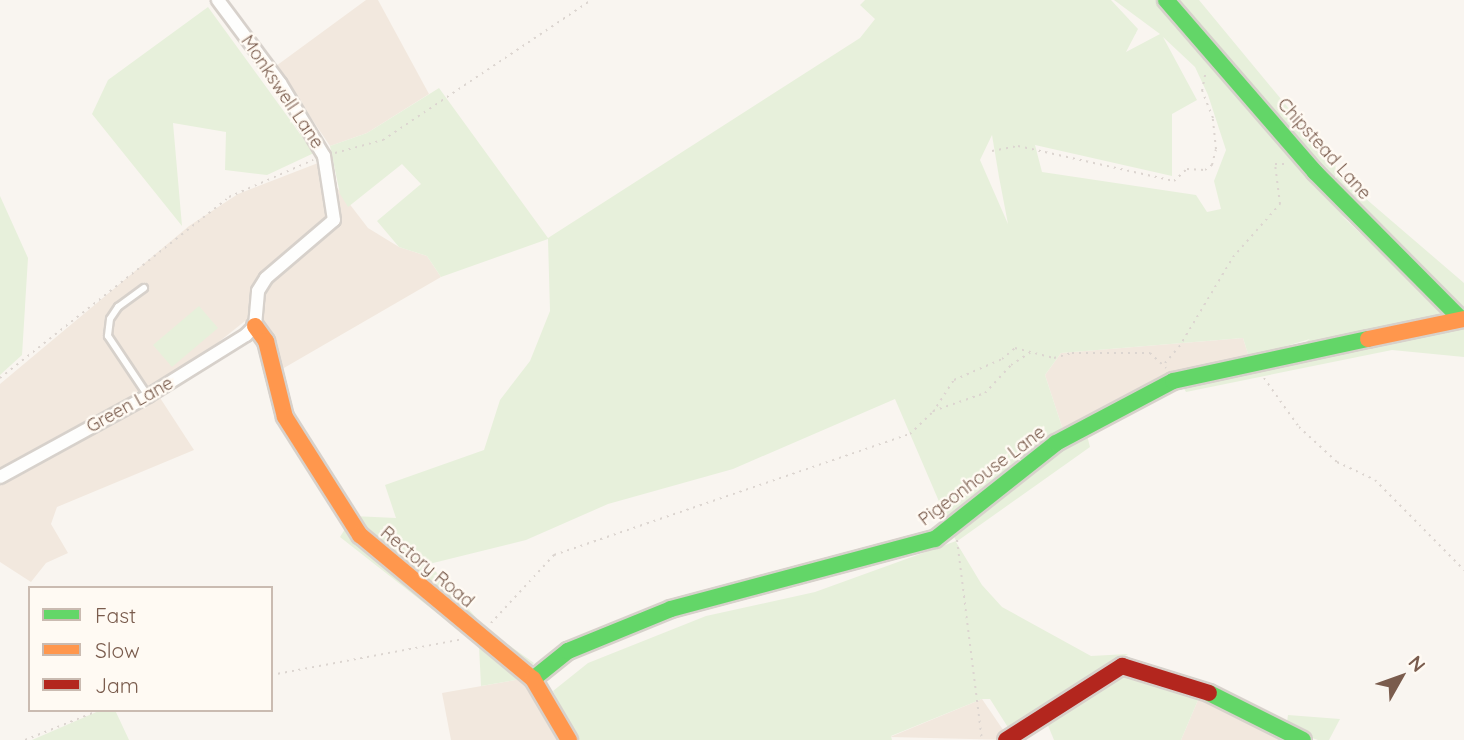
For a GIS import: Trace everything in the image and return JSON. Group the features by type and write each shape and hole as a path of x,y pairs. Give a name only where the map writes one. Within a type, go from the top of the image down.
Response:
{"street":[{"name":"Monkswell Lane","path":"218,0 280,83 324,156 334,220 266,278 258,291 256,326"},
{"name":"Chipstead Lane","path":"1166,0 1307,163 1462,319"},
{"name":"Pigeonhouse Lane","path":"533,679 568,651 671,609 935,539 1056,443 1173,381 1462,319"},
{"name":"Green Lane","path":"0,477 225,351 256,326"},
{"name":"Rectory Road","path":"256,326 266,341 285,417 360,535 533,679 569,740"},
{"path":"1006,740 1122,666 1203,690 1303,740"}],"lane":[{"path":"144,288 118,307 110,319 108,336 148,396"}],"path":[{"path":"0,378 229,197 324,156 383,140 591,0"},
{"path":"992,151 1018,146 1174,181 1187,169 1205,170 1212,165 1216,149 1213,118 1202,91 1212,53"},
{"path":"1164,364 1179,347 1233,257 1280,204 1275,164 1307,163"},
{"path":"273,675 479,636 554,555 910,434 933,412 954,380 1002,359 1015,348 1054,358 1072,353 1150,353 1164,364 1173,381"},
{"path":"933,412 985,393 1011,365 1032,352"},
{"path":"1255,362 1300,428 1336,462 1375,480 1464,569"},
{"path":"955,525 982,740"},
{"path":"25,740 95,712"}],"shaded area":[{"path":"366,0 378,0 429,94 367,133 330,146 276,66"},
{"path":"318,163 368,228 399,247 427,256 441,277 277,372 280,359 245,321 205,353 151,384 194,450 57,507 51,524 68,553 46,563 31,582 0,562 0,384 189,226 238,194"},
{"path":"1243,338 1249,357 1064,433 1045,375 1061,353"},
{"path":"521,679 562,740 451,740 442,693"},
{"path":"1201,693 1283,740 1181,740"},
{"path":"982,699 1010,740 890,737"}],"green space":[{"path":"865,0 1111,0 1138,29 1126,52 1160,34 1114,0 1199,0 1358,192 1464,283 1464,357 1392,350 1186,392 1182,385 1276,363 1310,339 1249,357 1243,338 1061,353 1045,375 1064,433 1087,435 1090,447 956,542 982,585 1002,607 1091,656 1128,654 1009,729 990,699 982,699 891,736 892,740 577,740 553,691 588,663 706,616 815,592 956,541 895,399 733,469 608,504 526,540 429,564 486,629 534,663 521,679 481,686 479,646 340,537 353,516 396,518 385,485 484,450 500,400 530,361 550,311 548,239 441,277 427,256 399,247 377,221 421,184 402,164 348,207 340,194 330,146 367,133 439,88 548,238 860,38 875,19 860,5","holes":["1163,37 1195,67 1208,95 1226,150 1214,181 1221,209 1207,212 1196,195 1042,172 1035,145 1172,176 1172,114 1197,100","992,135 1008,224 980,160","1341,215 1463,306 1442,311"]},
{"path":"208,7 314,153 267,175 225,170 226,132 173,123 182,226 92,114 108,80"},
{"path":"0,196 28,258 22,355 0,375"},
{"path":"199,306 218,328 172,367 153,345"},
{"path":"1123,672 1201,693 1181,740 1054,740 1047,723"},
{"path":"96,712 116,712 129,740 32,740"},
{"path":"1288,715 1340,719 1329,740 1318,740 1286,729"}],"traffic: fast":[{"path":"1166,0 1315,172 1460,318"},
{"path":"533,679 568,651 671,609 935,539 1056,443 1173,381 1368,339"},
{"path":"1209,693 1303,740"}],"traffic: slow":[{"path":"1368,339 1464,319"},
{"path":"255,326 266,341 285,417 360,535 533,679 569,740"}],"traffic: jam":[{"path":"1006,740 1122,666 1209,693"}]}
